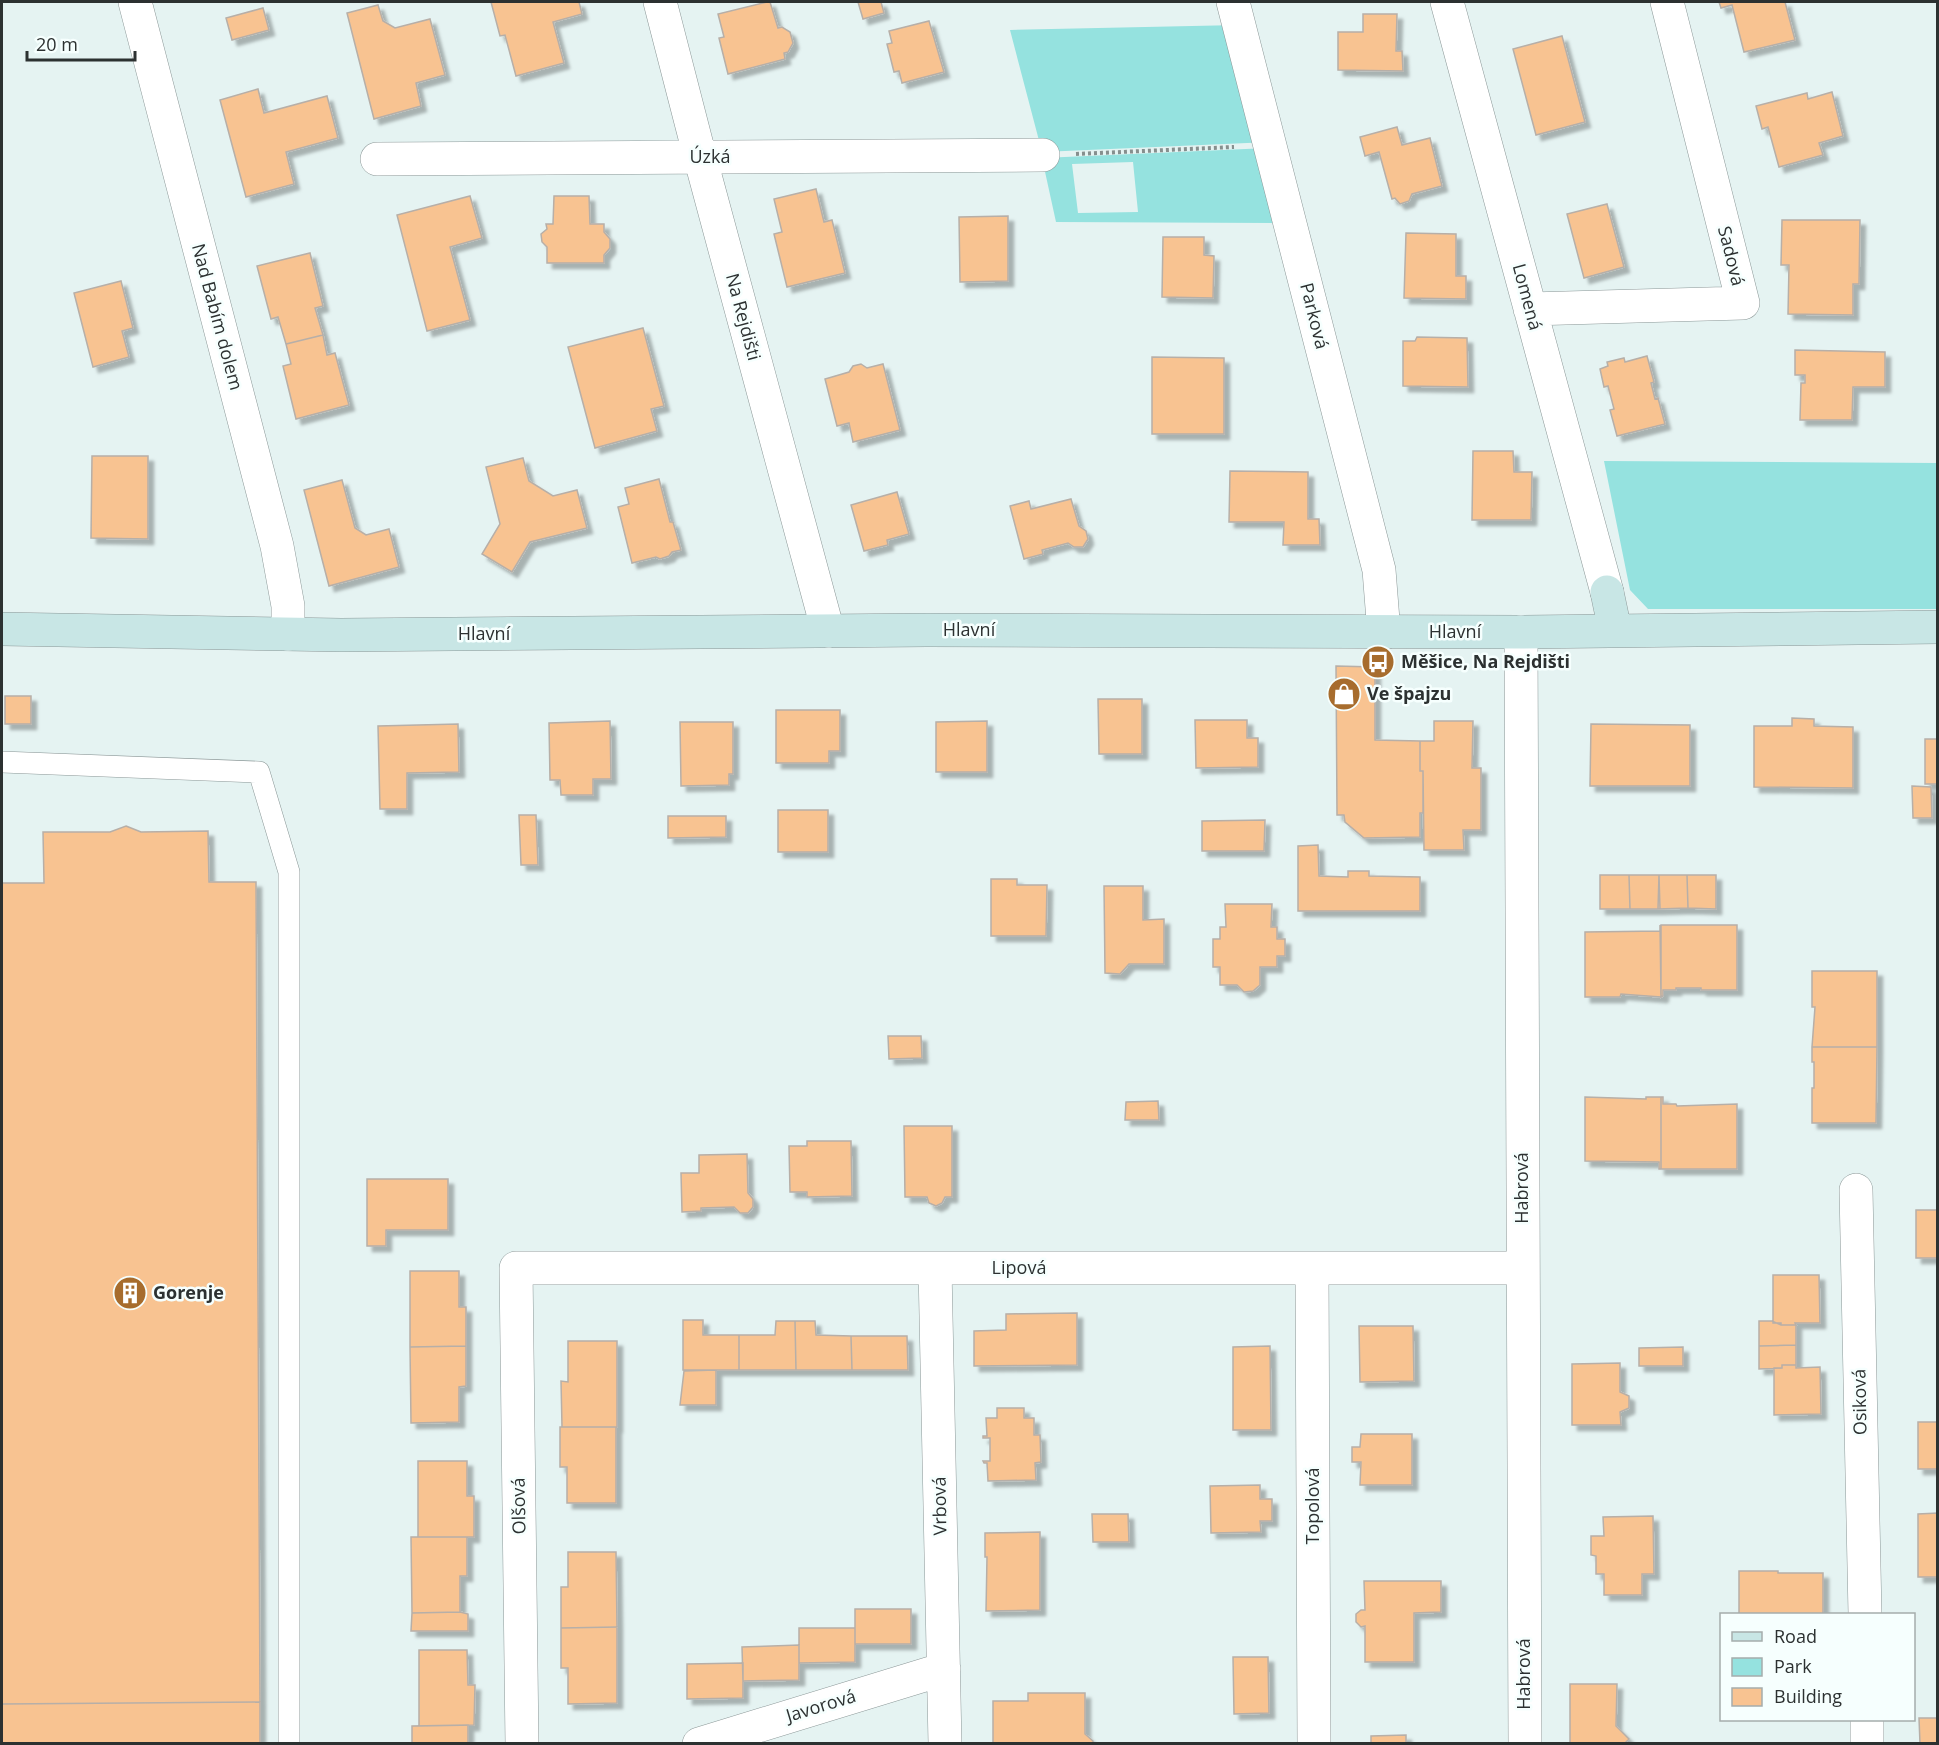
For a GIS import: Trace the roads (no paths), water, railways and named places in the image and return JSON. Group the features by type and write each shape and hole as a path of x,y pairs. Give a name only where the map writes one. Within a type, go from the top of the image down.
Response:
{"street":[{"name":"Nad Babím dolem","path":"135,2 277,546 288,606 288,634"},
{"name":"Na Rejdišti","path":"660,2 828,631"},
{"name":"Parková","path":"1233,2 1379,570 1384,633"},
{"name":"Lomená","path":"1447,2 1607,592 1615,630"},
{"name":"Sadová","path":"1530,309 1743,303 1667,2"},
{"name":"Úzká","path":"377,159 1043,155"},
{"name":"Hlavní","path":"2,629 288,634 939,630 1384,633 1938,627"},
{"name":"Habrová","path":"1521,632 1525,1743"},
{"name":"Osiková","path":"1856,1191 1865,1613"},
{"name":"Lipová","path":"516,1268 1523,1268"},
{"name":"Olšová","path":"516,1268 522,1743"},
{"name":"Vrbová","path":"936,1268 945,1743"},
{"name":"Topolová","path":"1312,1268 1314,1743"},
{"name":"Javorová","path":"699,1743 944,1669"},
{"path":"1867,1721 1867,1743"}],"lane":[{"path":"2,762 259,772 289,872 289,1743"}],"place":[{"name":"Měšice, Na Rejdišti","path":"1378,662"},
{"name":"Ve špajzu","path":"1344,694"},
{"name":"Gorenje","path":"130,1293"}]}
